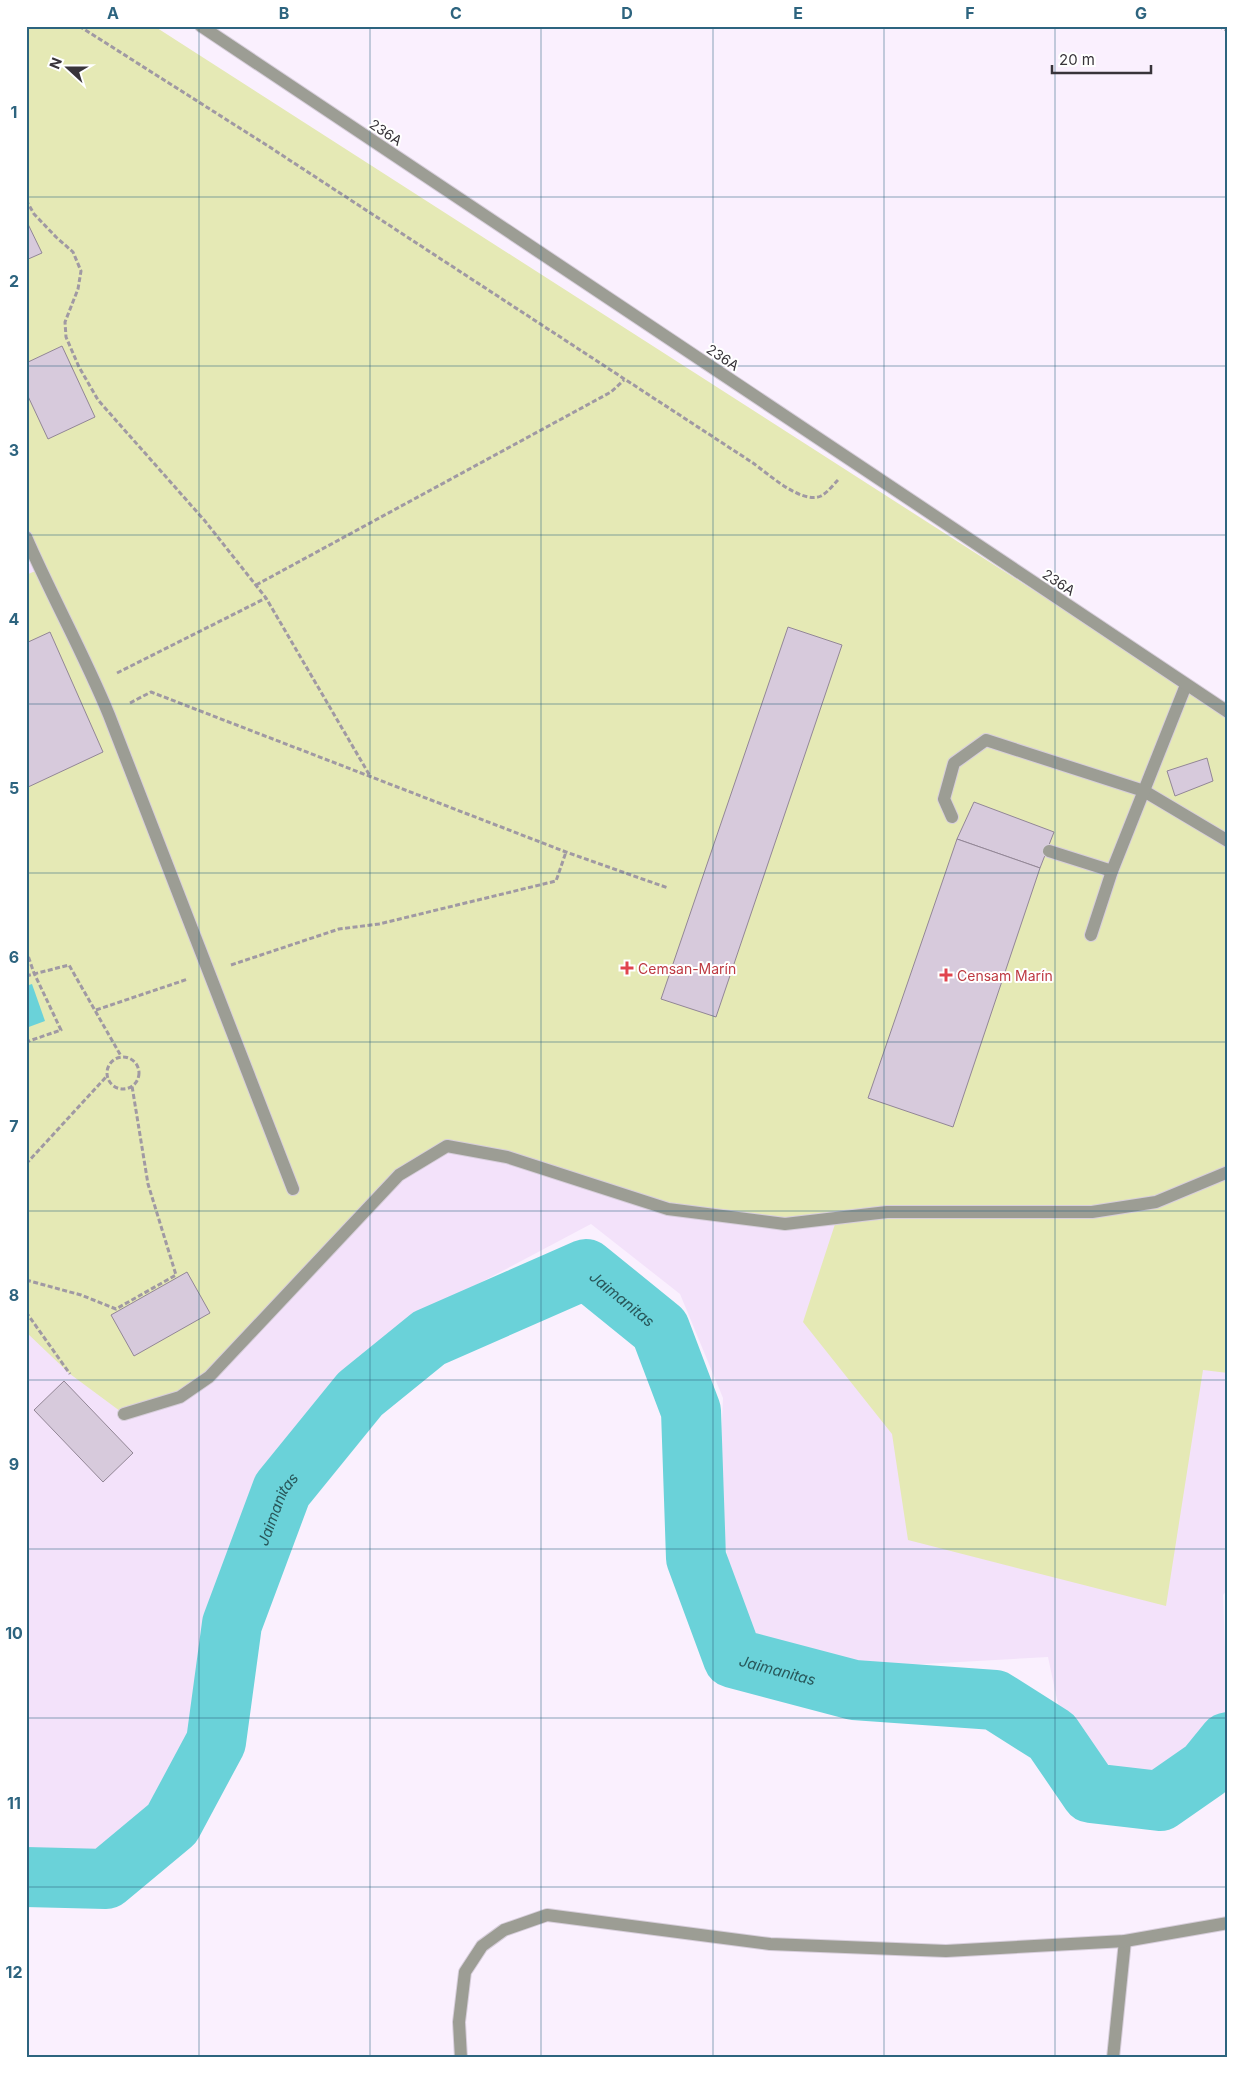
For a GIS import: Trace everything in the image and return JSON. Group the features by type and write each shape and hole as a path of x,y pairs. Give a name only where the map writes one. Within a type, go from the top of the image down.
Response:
{"street":[{"name":"236A","path":"201,26 1228,712"},
{"path":"26,537 109,715 293,1189"},
{"path":"1091,935 1112,871 1186,685"},
{"path":"952,817 944,799 954,763 986,740 1144,791 1228,841"},
{"path":"1049,851 1112,871"},
{"path":"124,1414 180,1397 210,1377 399,1175 447,1146 507,1157 668,1209 785,1224 887,1212 1092,1212 1156,1202 1228,1172"},
{"path":"461,2058 459,2022 465,1972 482,1946 504,1930 547,1915 770,1944 946,1950 1124,1941 1228,1923"},
{"path":"1113,2058 1124,1941"}],"path":[{"path":"80,26 753,463 793,492 810,497 820,496 853,463"},
{"path":"1218,26 1228,31"},
{"path":"26,200 34,214 73,252 81,271 78,289 65,322 66,337 79,367 98,400 205,521 266,598 370,776"},
{"path":"256,585 611,392 624,380"},
{"path":"96,684 266,598"},
{"path":"109,715 151,692 566,852 668,888"},
{"path":"96,1010 339,929 378,924 556,881 566,852"},
{"path":"26,950 34,973 61,1030 26,1042"},
{"path":"26,976 69,965 121,1056"},
{"path":"121,1056 131,1059 138,1067 138,1078 127,1089 116,1088 108,1082 106,1076 111,1061 121,1056"},
{"path":"26,1164 106,1076"},
{"path":"26,1280 81,1295 116,1308 176,1275 148,1184 132,1086"},
{"path":"26,1312 70,1374"}],"shaded area":[{"name":"Cemsan-Marín","path":"26,26 154,26 890,516 1228,712 1228,1589 1223,1595 1228,1728 1195,1764 1154,1788 1095,1783 1063,1728 1048,1657 852,1668 743,1634 718,1509 723,1398 680,1294 591,1224 406,1322 344,1376 268,1483 220,1634 207,1742 162,1817 100,1870 26,1865 26,565 48,556 26,501"}],"green space":[{"name":"Cemsan-Marín","path":"26,26 154,26 1228,715 1228,1373 1203,1370 1166,1606 908,1540 892,1434 803,1322 837,1218 785,1224 668,1209 447,1146 399,1175 209,1377 180,1397 124,1414 70,1374 26,1332 26,575 40,569 26,537"}],"water":[{"path":"32,984 45,1021 26,1028 26,986"}],"building":[{"path":"26,220 42,253 26,260"},
{"path":"62,346 95,417 48,439 26,392 26,363"},
{"path":"788,627 842,645 716,1017 661,999"},
{"path":"50,632 103,752 26,788 26,643"},
{"path":"1207,758 1213,781 1175,796 1167,771"},
{"path":"974,802 1054,832 1040,868 957,839"},
{"path":"957,839 1040,868 953,1127 868,1098"},
{"path":"187,1272 210,1313 134,1356 111,1315"},
{"path":"64,1381 133,1453 103,1482 34,1410"}],"waterway":[{"name":"Jaimanitas","path":"26,1877 106,1879 172,1824 216,1742 232,1624 282,1490 360,1394 429,1338 586,1269 660,1329 691,1411 696,1558 733,1658 854,1690 995,1700 1052,1736 1091,1793 1160,1801 1206,1769 1228,1742"}],"place":[{"name":"Cemsan-Marín","path":"627,968"},
{"name":"Censam Marín","path":"946,975"}]}
